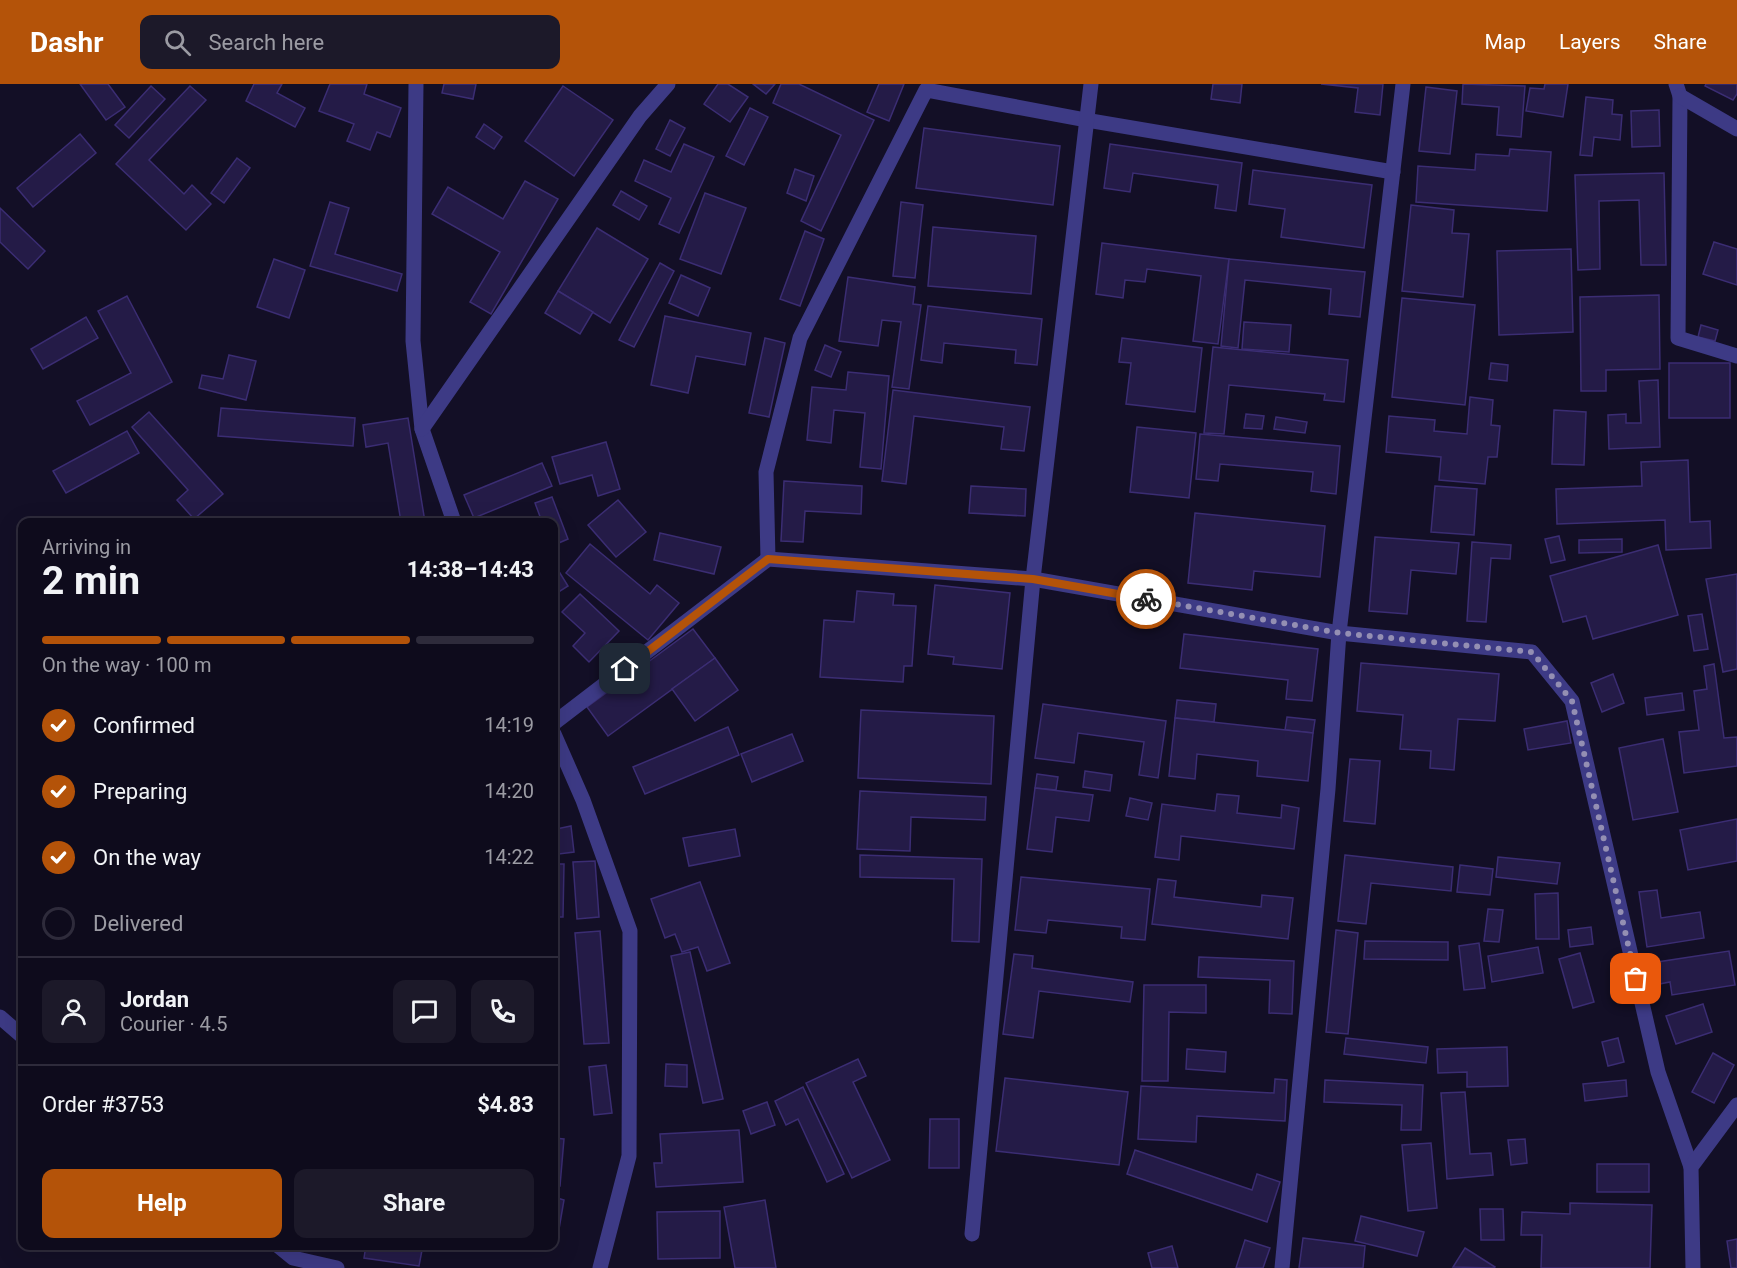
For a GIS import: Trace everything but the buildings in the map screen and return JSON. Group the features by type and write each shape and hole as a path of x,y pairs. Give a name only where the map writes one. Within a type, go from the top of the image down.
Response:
{"street":[{"path":"416,84 414,341 422,429 453,518"},
{"path":"422,429 640,116 668,84"},
{"path":"972,1233 1033,579 1091,84"},
{"path":"1282,1268 1340,633 1403,84"},
{"path":"1680,88 1737,129"},
{"path":"1680,88 1678,338 1737,356"},
{"path":"768,559 766,472 800,338 926,90 1086,120 1393,172"},
{"path":"558,720 768,559 1033,579 1340,633 1532,652 1572,701 1658,1072 1691,1167 1693,1268"},
{"path":"558,743 583,800 630,932 629,1156 600,1268"},
{"path":"0,1017 18,1033"},
{"path":"1691,1167 1737,1105"},
{"path":"283,1250 293,1258 337,1268"}],"way so far":[{"path":"1146,599 1340,633 1532,652 1572,701 1636,979"}],"route":[{"path":"625,669 768,559 1033,579 1146,599"}]}
